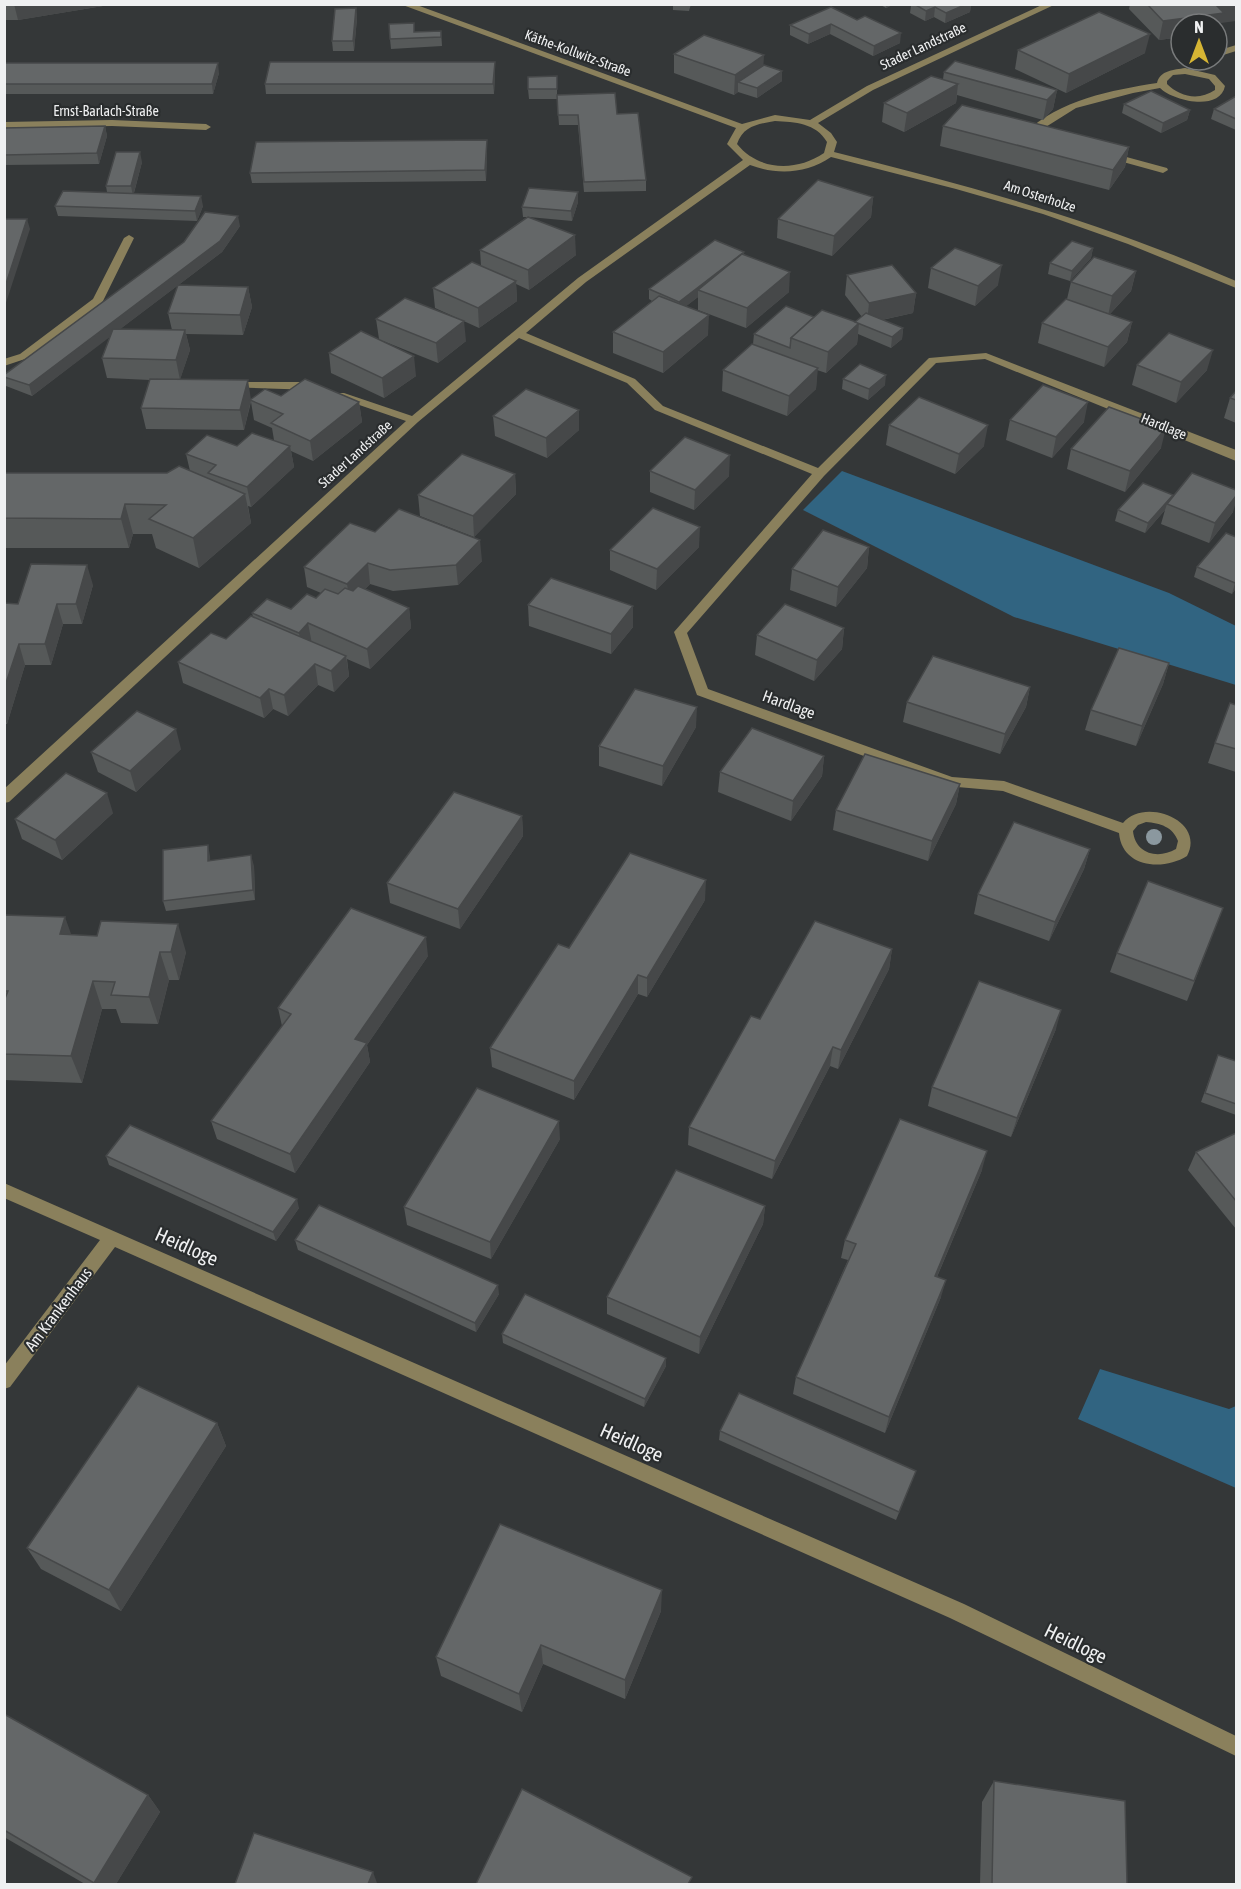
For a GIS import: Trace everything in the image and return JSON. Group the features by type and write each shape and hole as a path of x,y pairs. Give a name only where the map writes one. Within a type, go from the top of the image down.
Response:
{"street":[{"name":"Käthe-Kollwitz-Straße","path":"404,4 742,127"},
{"path":"432,13 441,4"},
{"name":"Stader Landstraße","path":"811,123 870,88 1047,5"},
{"path":"1162,85 1162,80 1170,73 1178,72"},
{"path":"1162,85 1172,94 1190,98 1208,97 1219,91 1220,86 1212,77 1190,72"},
{"path":"1030,133 1073,106 1132,90 1162,85"},
{"path":"794,119 811,123 829,135 832,142 829,154 811,165 779,168 748,161 737,153 732,144 734,135 742,127 757,120 794,119"},
{"name":"Ernst-Barlach-Straße","path":"4,125 112,123 206,127"},
{"path":"1019,130 1041,136"},
{"path":"1096,152 1163,170"},
{"name":"Am Osterholze","path":"829,154 992,194 1058,215 1148,248 1236,285"},
{"name":"Stader Landstraße","path":"4,798 414,420 582,280 748,161"},
{"path":"4,363 24,356 98,301 129,238"},
{"path":"517,333 631,381 659,408 820,473"},
{"name":"Hardlage","path":"1126,830 1004,786 951,782 702,692 680,632 820,473 933,360 986,356 1232,453 1236,457"},
{"path":"220,386 309,385 414,420"},
{"name":"Heidloge","path":"4,1190 957,1611 1236,1746"},
{"name":"Am Krankenhaus","path":"4,1381 112,1238"}],"shaded area":[{"path":"842,471 1169,593 1236,626 1236,685 1014,617 803,510"},
{"path":"1100,1369 1229,1409 1236,1406 1236,1488 1078,1419"}],"building":[{"path":"914,4 967,4 946,13 935,7 926,11"},
{"path":"1147,4 1222,4 1216,5 1223,12 1169,12 1169,20 1163,21"},
{"path":"831,7 857,20 865,16 901,33 874,46 831,24 809,34 790,25"},
{"path":"356,8 353,41 332,41 335,9"},
{"path":"1099,12 1150,34 1069,74 1018,50"},
{"path":"414,23 414,32 441,31 441,37 390,39 389,24"},
{"path":"704,35 764,55 735,75 674,54"},
{"path":"955,61 1057,90 1047,100 944,72"},
{"path":"270,62 495,62 493,84 265,84"},
{"path":"4,63 218,63 212,84 4,84"},
{"path":"764,65 782,71 757,88 738,82"},
{"path":"557,76 557,89 528,89 528,77"},
{"path":"931,76 958,84 907,113 884,103"},
{"path":"1151,91 1190,110 1163,123 1124,104"},
{"path":"615,93 617,114 638,113 646,180 584,182 578,115 558,115 557,95"},
{"path":"1236,96 1236,119 1214,109"},
{"path":"962,105 1129,147 1113,170 943,126"},
{"path":"105,126 97,153 4,155 4,128"},
{"path":"487,140 485,170 250,173 256,142"},
{"path":"116,152 140,152 131,186 106,186"},
{"path":"818,180 873,197 834,236 778,219"},
{"path":"529,188 578,192 571,211 522,207"},
{"path":"63,191 201,196 195,211 55,206"},
{"path":"205,212 238,216 220,241 29,385 4,377 184,242"},
{"path":"528,217 575,235 528,270 480,250"},
{"path":"4,219 27,219 4,290"},
{"path":"715,240 744,252 679,302 649,289"},
{"path":"1072,241 1093,248 1072,271 1050,263"},
{"path":"955,248 1002,265 978,286 931,268"},
{"path":"742,254 790,272 747,308 698,290"},
{"path":"1094,257 1136,271 1112,296 1071,282"},
{"path":"472,262 516,281 478,308 433,288"},
{"path":"892,265 916,293 869,303 847,275"},
{"path":"178,285 248,287 240,315 168,313"},
{"path":"659,296 709,315 663,352 613,332"},
{"path":"405,298 464,321 436,343 376,319"},
{"path":"1066,299 1132,322 1108,347 1042,323"},
{"path":"786,306 814,317 791,338 790,348 754,334"},
{"path":"822,310 859,323 828,352 791,338"},
{"path":"866,313 903,328 892,337 855,322"},
{"path":"113,329 185,330 176,360 102,358"},
{"path":"361,331 414,356 382,378 329,353"},
{"path":"1169,333 1213,350 1181,382 1137,365"},
{"path":"752,344 818,368 789,396 723,370"},
{"path":"860,364 886,375 869,389 843,379"},
{"path":"150,379 248,380 240,410 141,408"},
{"path":"305,379 359,402 310,441 271,423 283,414 250,400 265,389 281,396"},
{"path":"1043,385 1088,402 1056,437 1010,420"},
{"path":"526,389 579,410 546,438 493,416"},
{"path":"1236,391 1236,400 1230,398"},
{"path":"919,397 988,425 959,454 889,425"},
{"path":"1109,407 1166,428 1130,471 1071,449"},
{"path":"252,433 290,446 247,487 208,473 216,465 186,454 207,435 237,446"},
{"path":"685,437 730,455 695,490 650,471"},
{"path":"462,454 515,474 473,516 418,495"},
{"path":"179,466 245,494 193,538 149,519 166,505 125,504 121,519 4,518 4,473 167,473"},
{"path":"1192,473 1236,490 1236,496 1215,523 1167,504"},
{"path":"1143,483 1173,495 1148,523 1118,510"},
{"path":"653,508 700,527 657,569 610,550"},
{"path":"399,509 480,540 456,565 390,570 368,563 347,584 304,567 350,523 375,532"},
{"path":"823,530 869,547 838,587 792,569"},
{"path":"1226,533 1236,537 1235,583 1197,567"},
{"path":"31,564 87,565 76,604 57,604 45,644 19,644 4,689 4,603 18,604"},
{"path":"551,578 633,606 611,634 528,605"},
{"path":"358,586 409,608 367,649 308,623 299,633 252,613 267,599 291,609 307,594 316,598 325,589 338,594 345,588 353,591"},
{"path":"785,604 844,628 817,660 757,635"},
{"path":"251,616 346,656 331,671 315,664 284,695 269,689 260,698 178,662 211,633 226,639"},
{"path":"1119,648 1169,663 1142,726 1091,710"},
{"path":"933,656 1030,687 1005,734 907,702"},
{"path":"635,689 697,707 663,766 599,746"},
{"path":"1230,703 1236,705 1236,749 1215,743"},
{"path":"137,711 176,729 130,771 91,752"},
{"path":"752,728 824,756 793,801 720,772"},
{"path":"865,754 960,784 932,841 836,810"},
{"path":"66,773 107,793 55,840 15,819"},
{"path":"454,792 522,816 458,909 387,883"},
{"path":"1014,822 1090,849 1055,922 978,894"},
{"path":"208,845 208,861 251,855 253,890 163,901 163,850"},
{"path":"630,853 706,880 647,978 638,975 574,1081 490,1048 558,944 569,948"},
{"path":"1148,881 1223,908 1194,981 1117,953"},
{"path":"351,908 426,937 355,1039 367,1043 290,1154 211,1121 291,1014 278,1008"},
{"path":"4,915 65,917 60,934 97,936 101,921 178,924 171,952 160,952 149,997 111,995 115,982 93,981 71,1056 4,1054 4,1001 8,991 4,991"},
{"path":"815,921 892,949 841,1050 833,1047 775,1161 689,1127 751,1016 760,1019"},
{"path":"979,981 1061,1010 1017,1118 932,1087"},
{"path":"1218,1055 1236,1061 1236,1104 1205,1093"},
{"path":"477,1088 559,1121 490,1242 404,1207"},
{"path":"900,1119 987,1151 935,1276 946,1280 889,1417 796,1377 856,1244 845,1240"},
{"path":"130,1125 297,1199 273,1232 106,1156"},
{"path":"1236,1133 1236,1201 1196,1152"},
{"path":"676,1170 765,1206 700,1337 607,1297"},
{"path":"319,1205 498,1285 475,1323 295,1240"},
{"path":"525,1294 666,1358 645,1399 502,1334"},
{"path":"138,1386 217,1423 109,1590 27,1548"},
{"path":"739,1393 916,1471 899,1512 720,1431"},
{"path":"500,1524 662,1590 625,1680 541,1645 519,1694 436,1657"},
{"path":"4,1714 148,1795 94,1883 4,1830"},
{"path":"994,1781 1125,1801 1127,1884 992,1884"},
{"path":"522,1789 692,1877 688,1884 476,1884"},
{"path":"254,1833 373,1872 368,1884 235,1884"}]}
